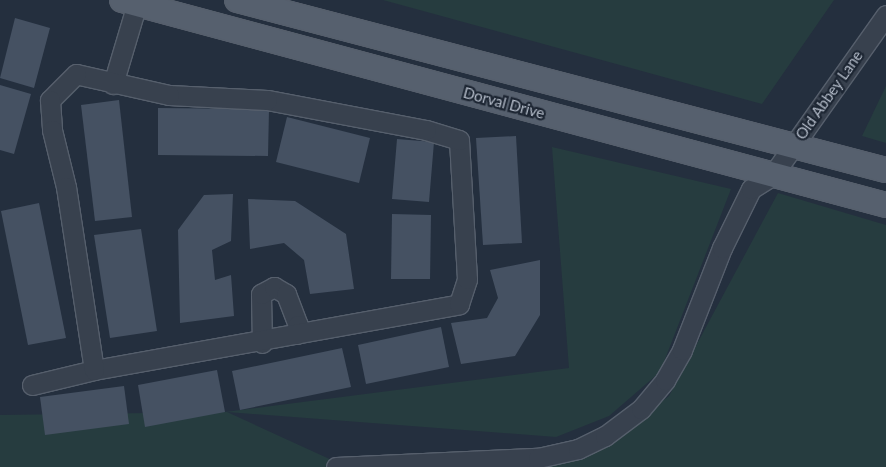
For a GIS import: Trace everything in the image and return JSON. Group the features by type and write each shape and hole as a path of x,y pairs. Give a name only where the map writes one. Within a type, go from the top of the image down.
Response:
{"main road":[{"path":"237,0 886,170"},
{"name":"Dorval Drive","path":"132,1 772,176 886,205"}],"street":[{"path":"113,84 132,1"},
{"name":"Old Abbey Lane","path":"772,176 886,15"},
{"path":"32,385 94,370 262,343 296,334 459,304 467,279 459,140 426,130 268,100 169,95 113,84 76,74 50,100 52,130 66,187 94,370"},
{"path":"336,467 538,458 578,449 604,436 641,409 665,380 751,189 772,176"},
{"path":"262,343 261,294 274,287 286,294 298,325 296,334"}],"green space":[{"path":"383,0 834,0 762,104"},
{"path":"886,86 886,143 862,136"},
{"path":"552,147 731,189 660,372 609,416 556,437 227,412 347,467 0,467 0,415 225,412 569,368"},
{"path":"778,193 886,225 886,467 511,467 593,453 669,396"}],"building":[{"path":"15,18 50,28 34,88 0,78"},
{"path":"0,85 31,94 14,154 0,150"},
{"path":"119,100 132,217 95,221 81,105"},
{"path":"158,108 269,109 268,156 158,155"},
{"path":"287,117 370,138 359,183 276,162"},
{"path":"516,136 522,243 483,245 476,138"},
{"path":"397,139 434,142 429,202 392,199"},
{"path":"233,194 231,241 212,250 215,280 231,275 234,316 180,323 178,230 204,195"},
{"path":"248,199 295,201 346,234 354,289 310,294 304,260 284,243 250,249"},
{"path":"39,203 66,338 28,345 1,211"},
{"path":"392,214 431,215 430,279 391,279"},
{"path":"141,229 157,331 110,338 94,235"},
{"path":"540,260 540,315 515,356 461,364 451,323 487,318 498,298 490,270"},
{"path":"441,327 449,367 366,384 358,345"},
{"path":"342,348 351,387 240,410 232,371"},
{"path":"217,370 225,412 145,427 138,385"},
{"path":"124,386 129,424 45,435 40,397"}]}
